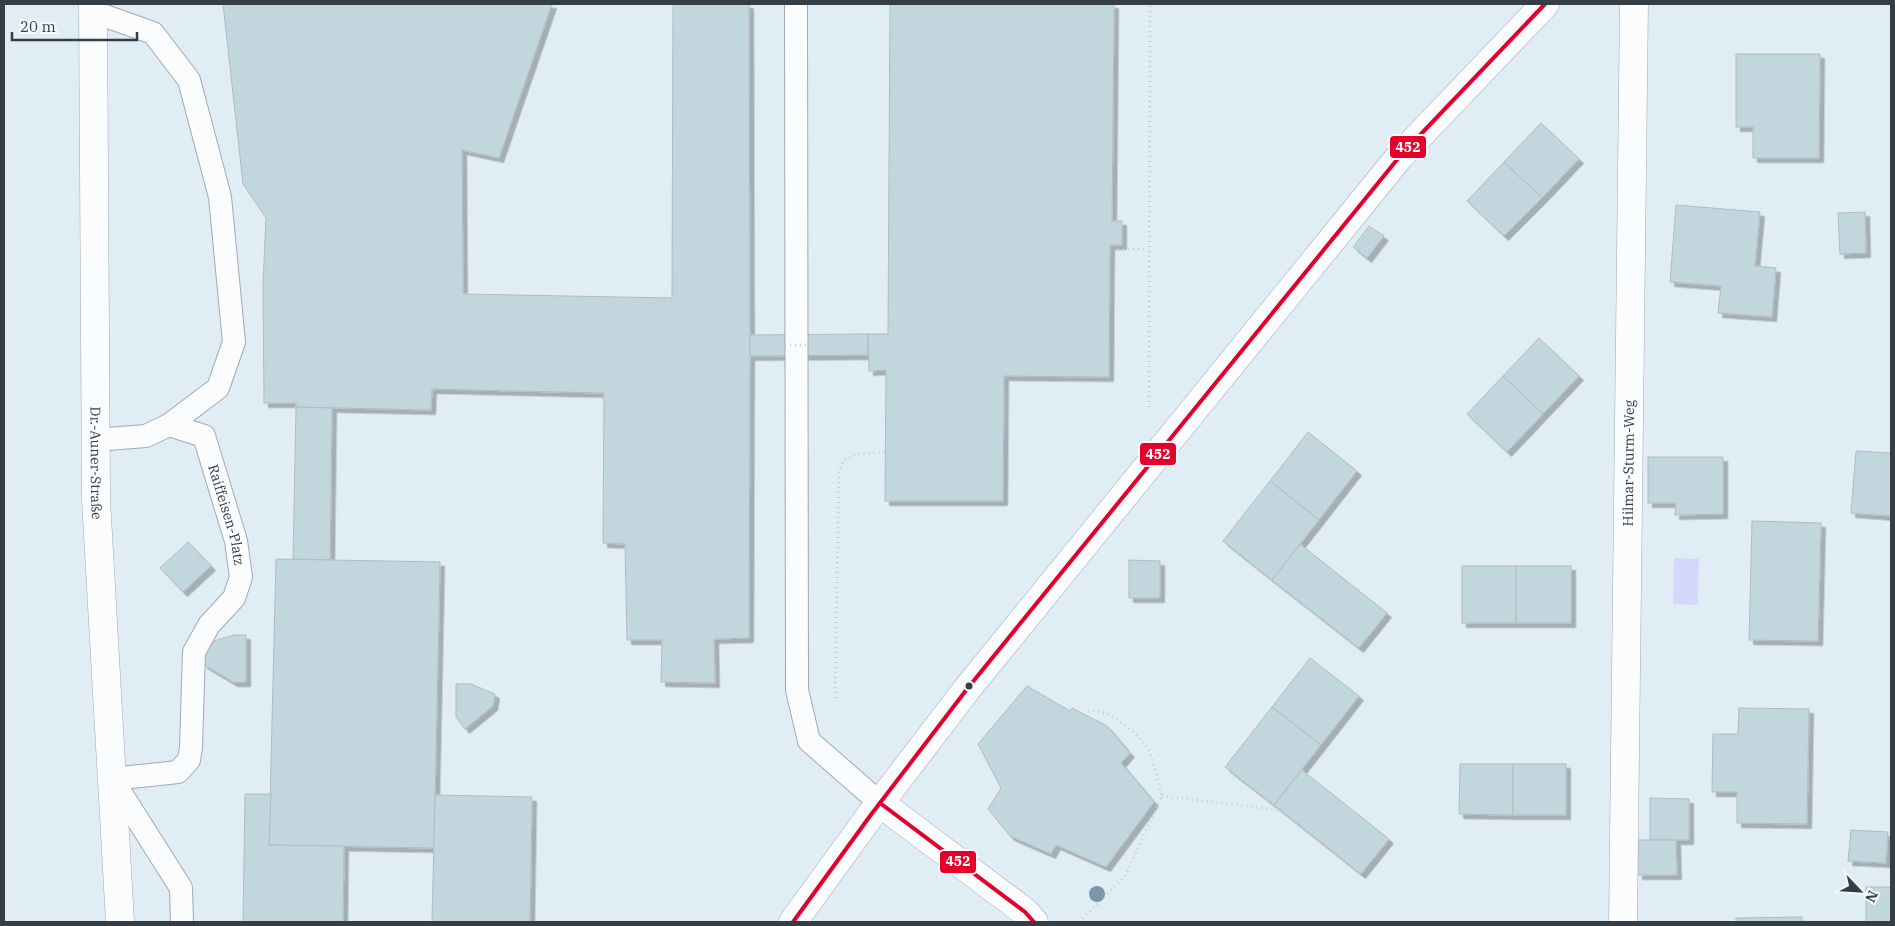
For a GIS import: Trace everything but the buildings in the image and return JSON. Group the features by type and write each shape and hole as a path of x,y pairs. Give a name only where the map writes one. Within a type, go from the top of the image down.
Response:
{"street":[{"path":"793,922 967,689 1400,156 1545,4"},
{"name":"Hilmar-Sturm-Weg","path":"1623,922 1634,4"},
{"name":"Dr.-Auner-Straße","path":"93,8 96,499 120,922"},
{"path":"880,803 1025,912 1034,922"}],"lane":[{"path":"796,4 797,690 809,741 880,803"},
{"path":"93,8 153,33 189,80 220,197 234,342 218,388 168,425 146,436 95,440"},
{"name":"Raiffeisen-Platz","path":"112,779 178,772 189,760 194,652 209,625 234,598 241,577 236,541 204,436 168,425"},
{"path":"112,779 181,888 182,922"}],"path":[{"path":"1150,4 1148,249 1150,462"},
{"path":"1117,245 1117,249 1148,249"},
{"path":"750,345 868,345"},
{"path":"835,705 839,472 843,461 856,454 886,452"},
{"path":"1079,922 1124,876 1162,796 1147,747 1122,722 1099,710 1086,714"},
{"path":"1162,796 1280,810"}],"water":[{"path":"1674,558 1699,559 1698,605 1673,604"}],"transit line":[{"name":"452","path":"793,922 870,816 967,689 1400,156 1545,4"},
{"name":"452","path":"880,803 1025,912 1034,922"}]}
